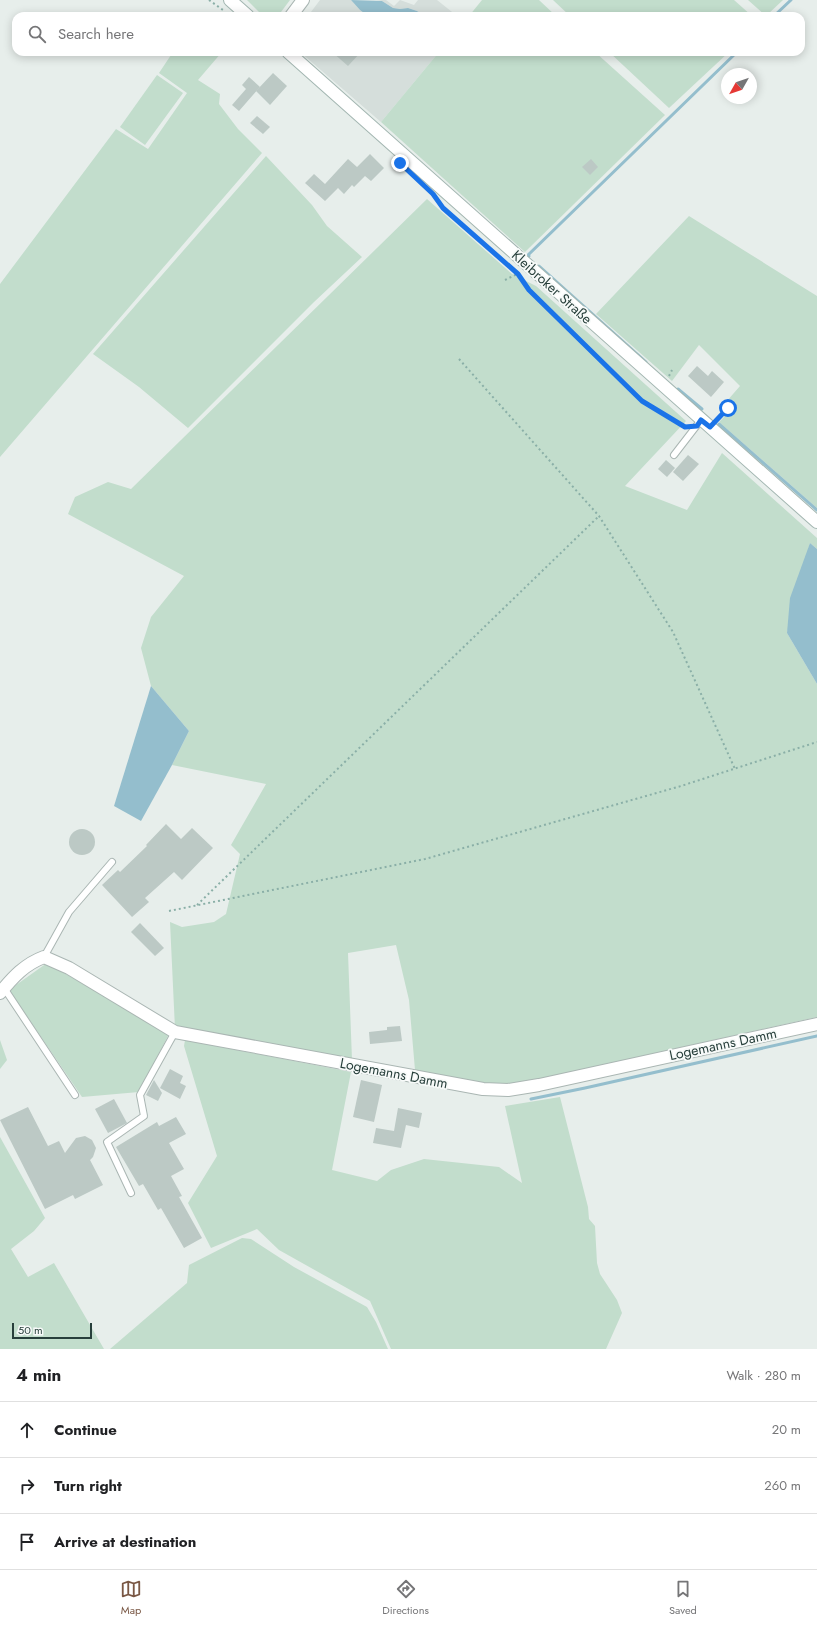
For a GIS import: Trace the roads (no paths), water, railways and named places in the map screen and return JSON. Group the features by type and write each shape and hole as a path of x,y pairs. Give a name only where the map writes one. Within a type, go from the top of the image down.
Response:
{"street":[{"path":"230,0 244,12"},
{"path":"294,12 303,0"},
{"name":"Kleibroker Straße","path":"292,56 703,424 817,522"},
{"path":"2,990 21,970 44,956"},
{"name":"Logemanns Damm","path":"44,956 69,968 175,1032 483,1089 508,1090 539,1085 817,1024"}],"lane":[{"path":"674,455 703,424"},
{"path":"44,956 68,912 112,862"},
{"path":"2,990 75,1096"},
{"path":"131,1193 107,1142 144,1116 140,1095 175,1032"}],"water":[{"path":"351,0 382,1 393,8 408,8 418,12 363,12"},
{"path":"810,543 817,549 817,684 787,633 790,598"},
{"path":"151,686 189,731 141,821 114,806"}],"waterway":[{"path":"778,12 791,0"},
{"path":"529,256 528,255 733,56"},
{"path":"539,266 646,362"},
{"path":"678,389 702,409"},
{"path":"719,424 817,510"},
{"path":"531,1099 817,1036"}]}
